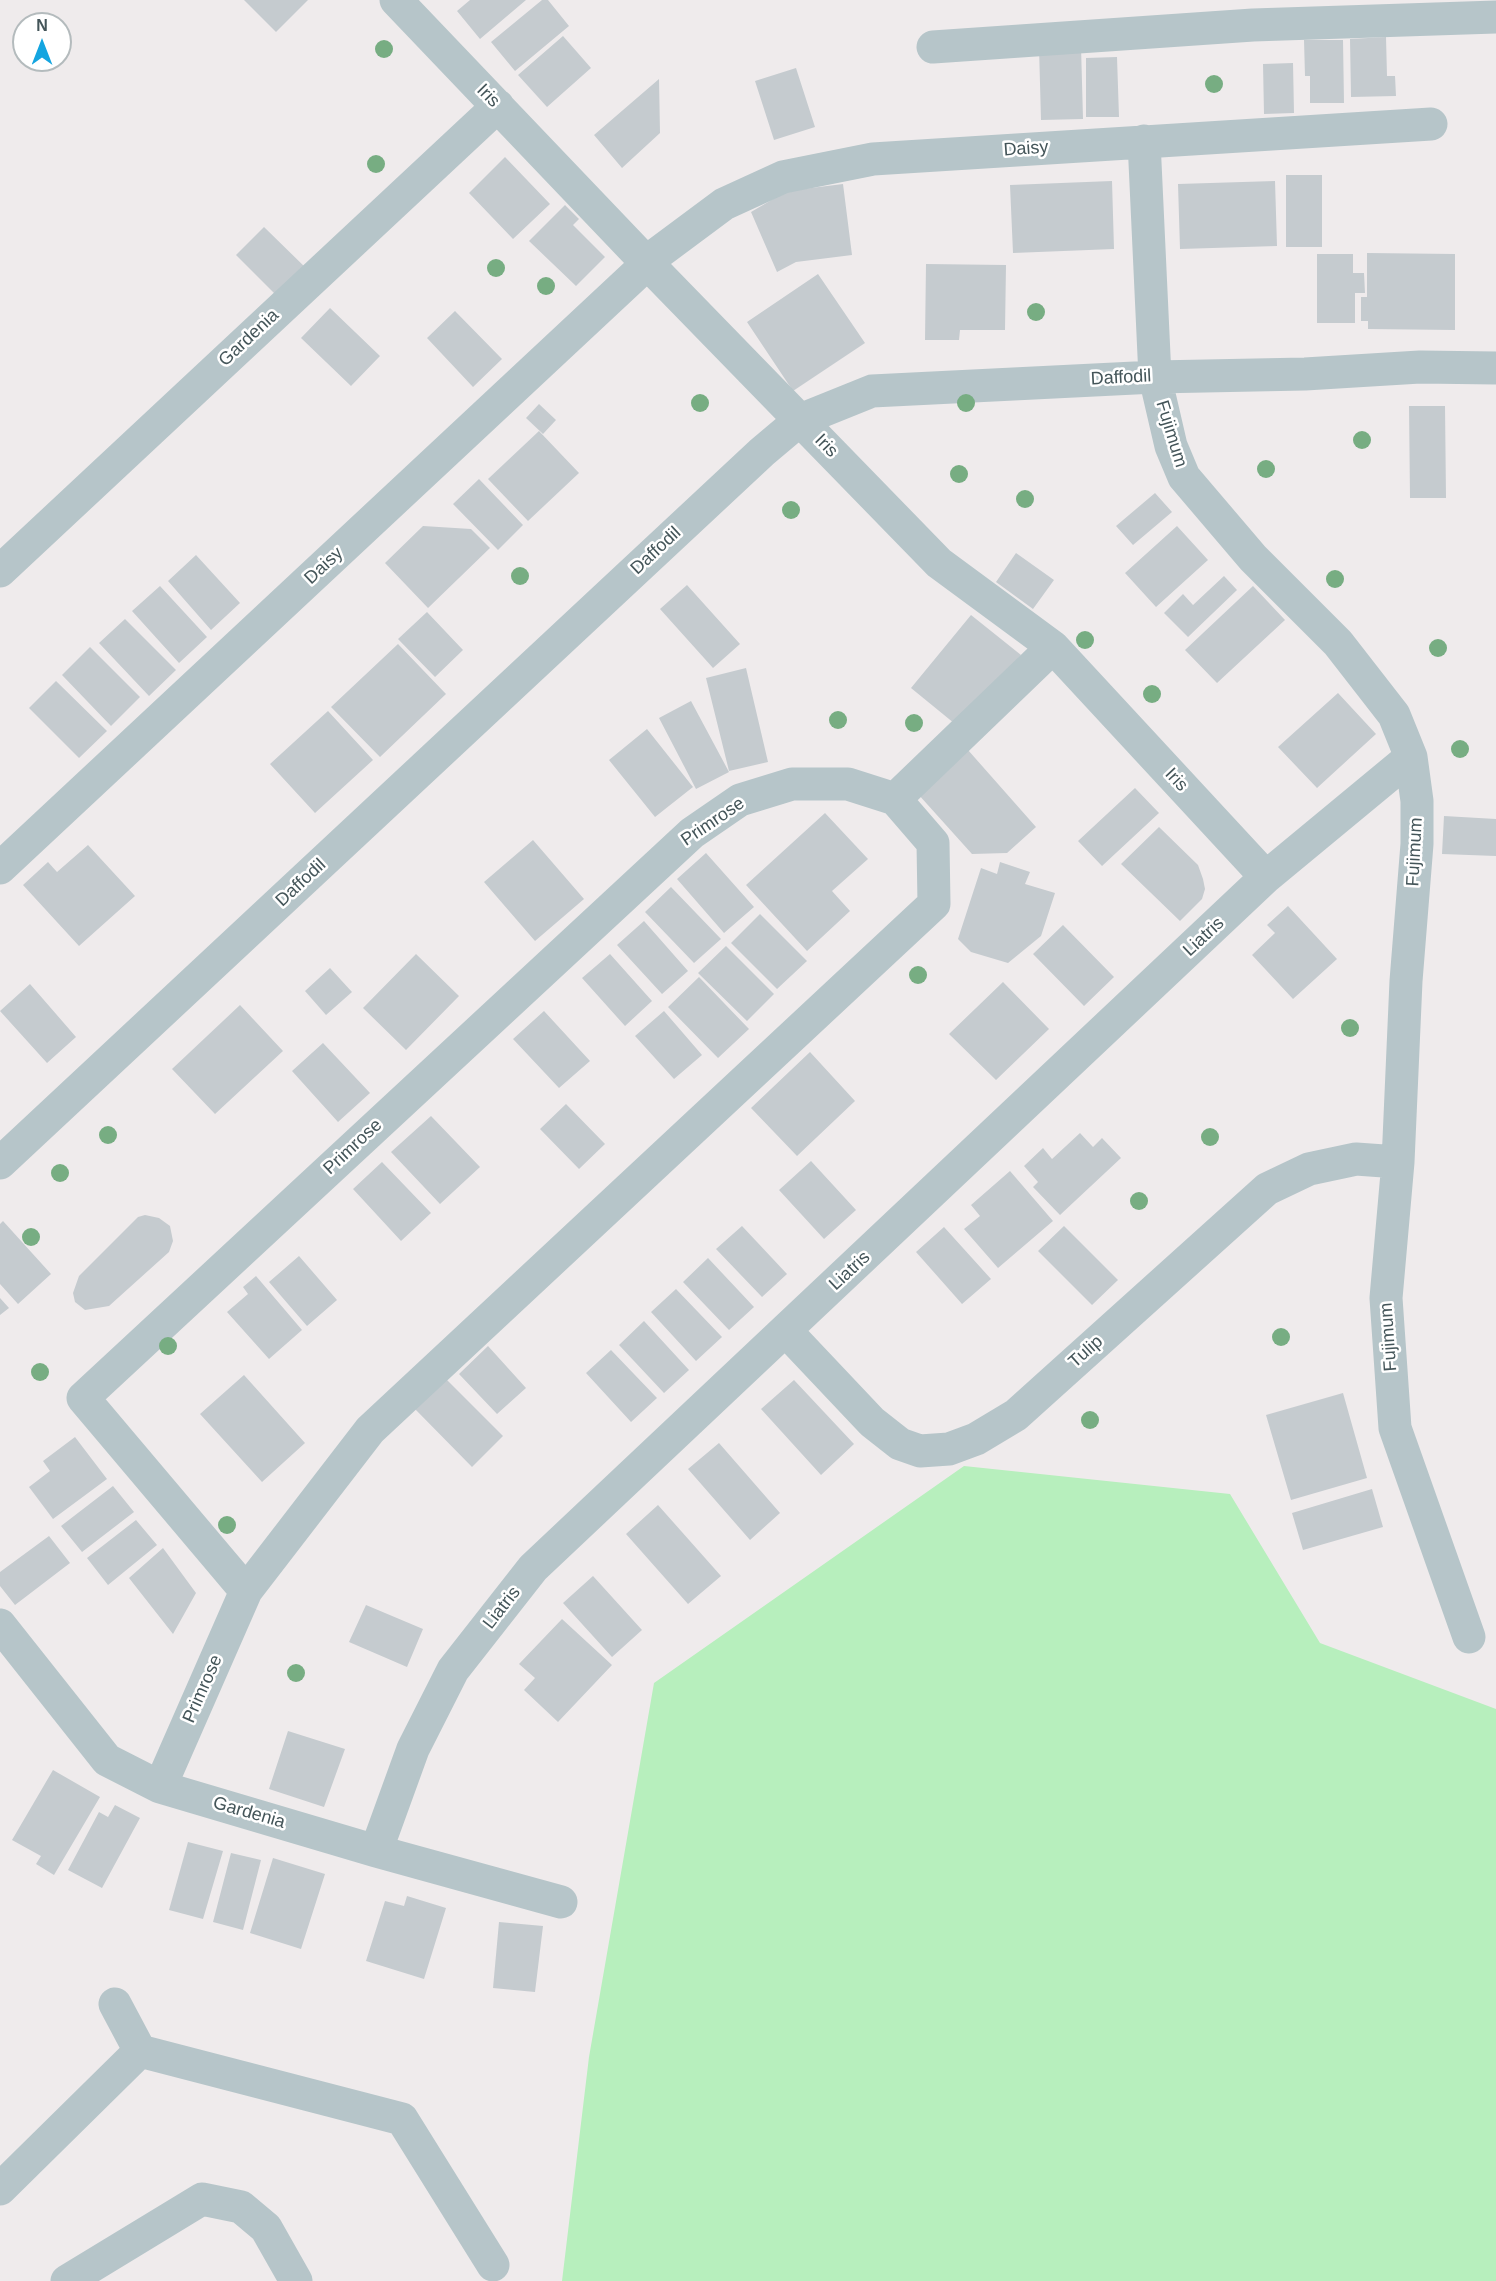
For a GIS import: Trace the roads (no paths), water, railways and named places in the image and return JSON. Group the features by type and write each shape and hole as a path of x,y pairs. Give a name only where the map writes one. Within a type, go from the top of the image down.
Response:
{"street":[{"name":"Iris","path":"396,0 939,563 1053,647 1266,877"},
{"path":"933,47 1253,25 1496,17"},
{"name":"Gardenia","path":"0,570 498,106"},
{"name":"Daisy","path":"0,868 647,262 724,204 783,177 873,159 1431,124"},
{"name":"Fujimum","path":"1144,141 1155,377 1171,446 1184,477 1253,558 1338,643 1394,715 1411,757 1418,801 1417,844 1406,981 1398,1162 1386,1298 1395,1428 1469,1636"},
{"name":"Daffodil","path":"0,1163 753,460 801,420 872,391 1155,377 1305,374 1420,367 1496,368"},
{"path":"895,799 1053,647"},
{"name":"Liatris","path":"376,1851 413,1749 453,1670 534,1568 1266,877 1411,757"},
{"name":"Primrose","path":"160,1787 246,1591 370,1430 934,904 933,843 895,799 848,784 792,784 740,800 692,833 83,1398 246,1591"},
{"name":"Tulip","path":"786,1331 872,1422 900,1444 920,1451 949,1449 976,1439 1016,1415 1267,1190 1309,1168 1356,1159 1398,1162"},
{"name":"Gardenia","path":"0,1625 107,1760 160,1787 376,1851 561,1902"},
{"path":"115,2004 140,2051 402,2119 493,2265"},
{"path":"3,2180 140,2051"},
{"path":"67,2281 202,2199 242,2207 266,2228 296,2281"}]}
